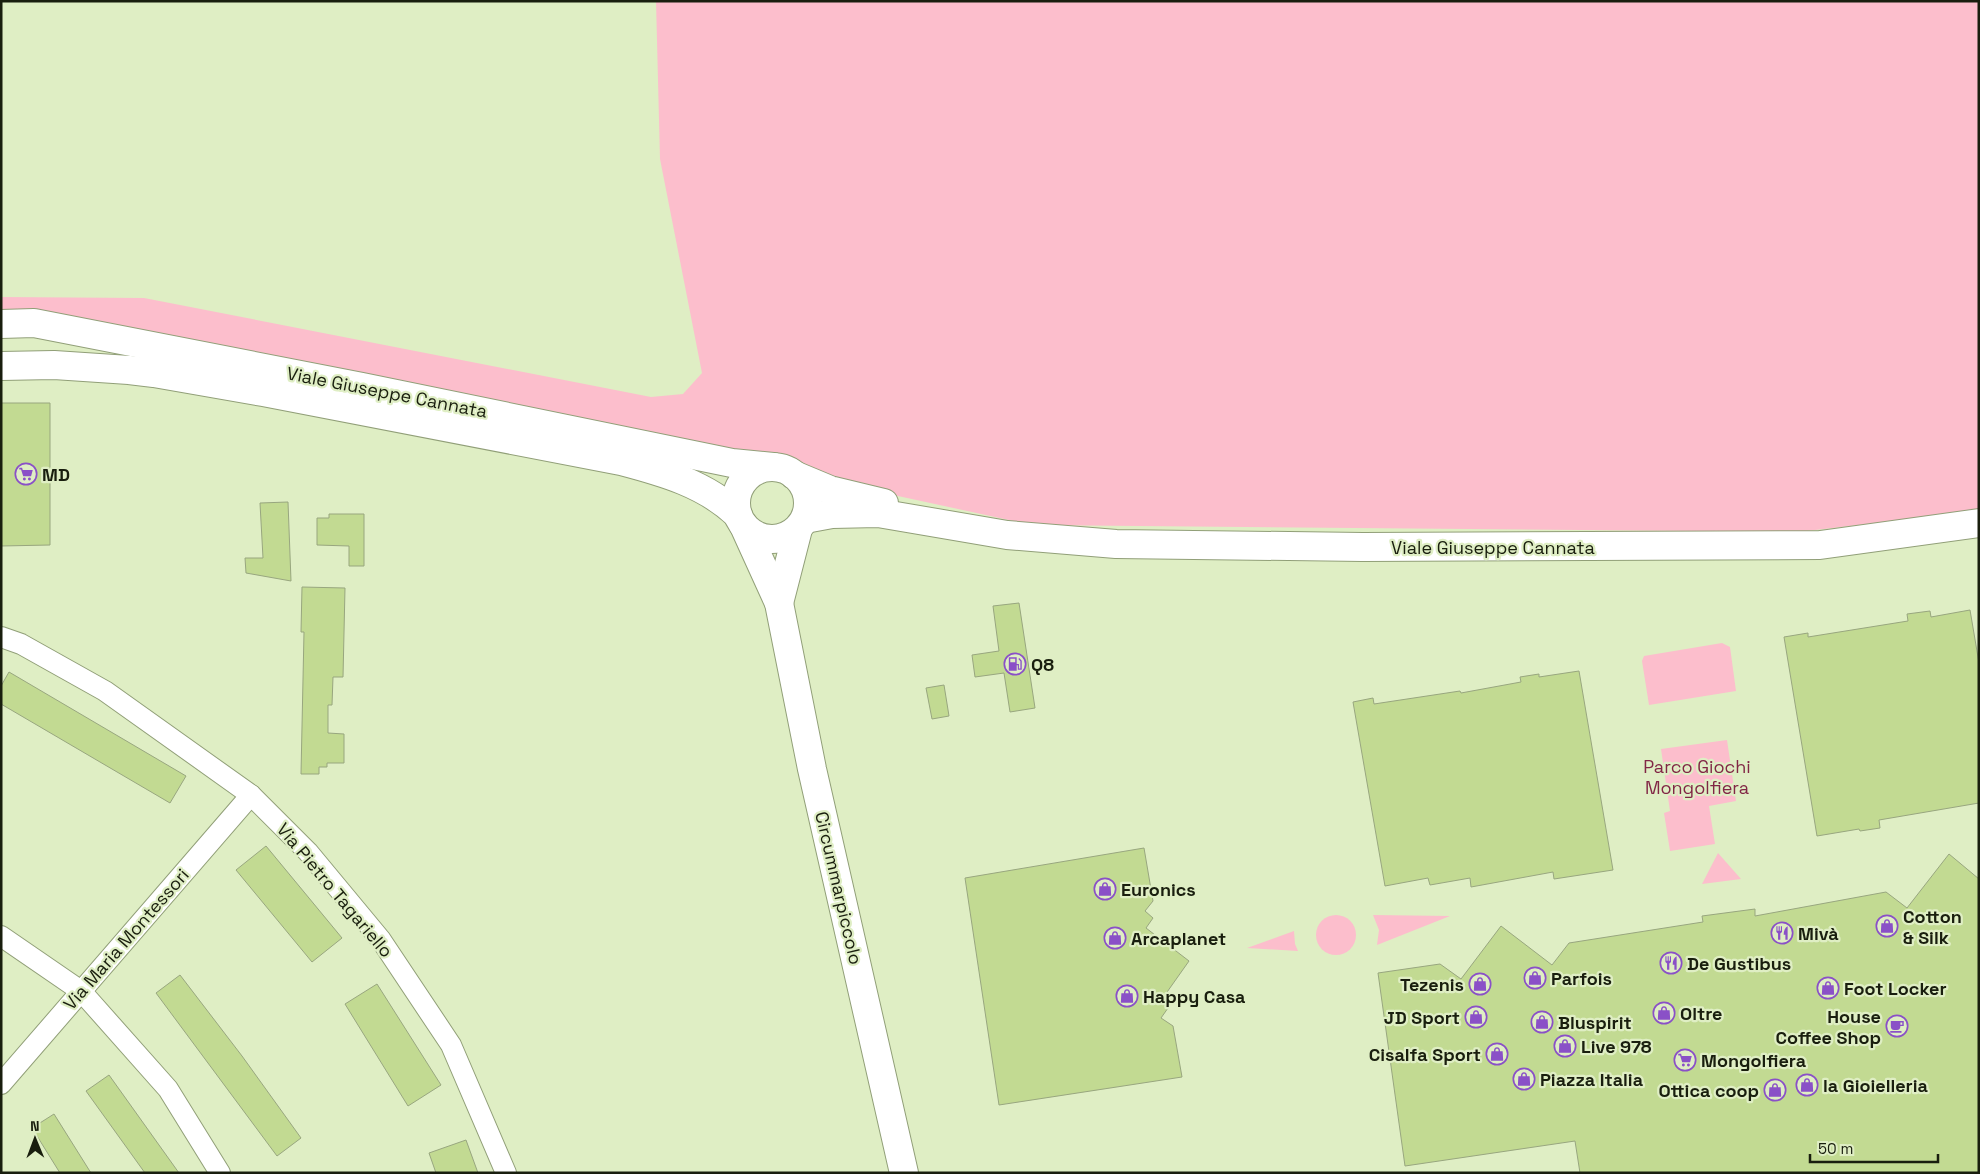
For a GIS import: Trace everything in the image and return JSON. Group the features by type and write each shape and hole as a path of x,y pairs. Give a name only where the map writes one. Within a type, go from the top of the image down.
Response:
{"street":[{"name":"Viale Giuseppe Cannata","path":"1,324 34,323 784,471 830,490 1006,535"},
{"name":"Viale Giuseppe Cannata","path":"1,366 54,365 129,370 163,375 621,461 662,472 693,485 724,502 741,520"},
{"path":"762,469 784,471 802,484 807,495 808,507 801,524 788,536 776,539 764,538 753,534 741,520 737,498 743,482 751,474 762,469"},
{"name":"Viale Giuseppe Cannata","path":"801,524 832,514 878,513 1006,535 1116,544 1363,547 1820,545 1979,523"},
{"name":"Circummarpiccolo","path":"741,520 779,603 812,769 904,1173"},
{"name":"Circummarpiccolo","path":"779,603 801,524"},
{"name":"Via Pietro Tagariello","path":"1,638 21,644 105,691 251,795 308,852 382,940 451,1045 506,1173"},
{"name":"Via Maria Montessori","path":"1,1084 251,795"},
{"path":"1,936 82,991 168,1089 220,1173"}],"green space":[{"path":"656,1 1979,1 1979,511 1798,532 1032,525 824,480 785,454 726,453 1,319 1,297 144,298 651,397 683,394 702,373 660,159"},
{"path":"1722,643 1730,647 1736,691 1649,705 1642,661 1644,656"},
{"name":"Parco Giochi Mongolfiera","path":"1727,740 1736,801 1709,806 1715,844 1670,851 1664,813 1670,811 1661,749"},
{"path":"1718,853 1741,879 1702,884"},
{"path":"1332,915 1340,915 1347,918 1353,924 1356,935 1353,946 1347,952 1340,955 1332,955 1325,952 1319,946 1316,939 1316,931 1319,924 1325,918"},
{"path":"1373,915 1450,916 1377,945 1379,930"},
{"path":"1294,931 1295,944 1298,951 1247,948"}],"building":[{"name":"MD","path":"1,403 50,403 50,545 1,546"},
{"path":"288,502 291,581 246,573 245,558 263,558 260,503"},
{"path":"329,514 364,514 364,566 349,566 349,546 317,545 317,518 329,518"},
{"path":"302,587 345,588 343,677 333,677 332,705 328,705 328,733 344,734 344,763 327,763 327,767 319,767 319,774 301,774 304,632 301,632"},
{"path":"1019,603 1035,708 1010,712 1004,673 975,677 972,655 999,651 993,606"},
{"path":"1970,610 1979,663 1979,803 1879,820 1880,828 1860,831 1859,829 1817,836 1784,637 1808,633 1808,637 1908,621 1907,614 1930,611 1931,617"},
{"path":"1579,671 1613,870 1554,879 1553,872 1471,887 1470,878 1430,885 1428,878 1385,886 1353,702 1373,698 1374,704 1460,691 1461,693 1521,682 1520,677 1539,674 1539,677"},
{"path":"9,672 186,776 170,803 1,704 1,686"},
{"path":"944,685 949,716 932,719 926,688"},
{"path":"266,846 342,938 312,962 236,870"},
{"path":"1144,848 1153,901 1145,911 1153,918 1146,928 1189,961 1160,1002 1168,1008 1161,1018 1173,1026 1182,1077 999,1105 965,878"},
{"name":"Mongolfiera","path":"1949,854 1979,879 1979,1173 1580,1173 1575,1141 1405,1166 1378,973 1440,964 1461,979 1501,926 1552,965 1569,943 1703,922 1702,916 1755,909 1755,916 1886,892 1907,908"},
{"path":"180,975 242,1056 301,1138 277,1156 156,993"},
{"path":"377,984 441,1085 408,1106 345,1004"},
{"path":"109,1075 179,1173 145,1173 86,1091"},
{"path":"54,1114 91,1173 60,1173 32,1128"},
{"path":"466,1140 478,1173 436,1173 429,1153"}],"place":[{"name":"MD","path":"26,474"},
{"name":"Q8","path":"1015,664"},
{"name":"Euronics","path":"1105,889"},
{"name":"Cotton & Silk","path":"1887,926"},
{"name":"Mivà","path":"1782,933"},
{"name":"Arcaplanet","path":"1115,938"},
{"name":"De Gustibus","path":"1671,963"},
{"name":"Parfois","path":"1535,978"},
{"name":"Tezenis","path":"1480,984"},
{"name":"Foot Locker","path":"1828,988"},
{"name":"Happy Casa","path":"1127,996"},
{"name":"Oltre","path":"1664,1013"},
{"name":"JD Sport","path":"1476,1017"},
{"name":"Bluspirit","path":"1542,1022"},
{"name":"House Coffee Shop","path":"1897,1026"},
{"name":"Live 978","path":"1565,1046"},
{"name":"Cisalfa Sport","path":"1497,1054"},
{"name":"Mongolfiera","path":"1685,1060"},
{"name":"Piazza Italia","path":"1524,1079"},
{"name":"la Gioielleria","path":"1807,1085"},
{"name":"Ottica coop","path":"1775,1090"}]}
